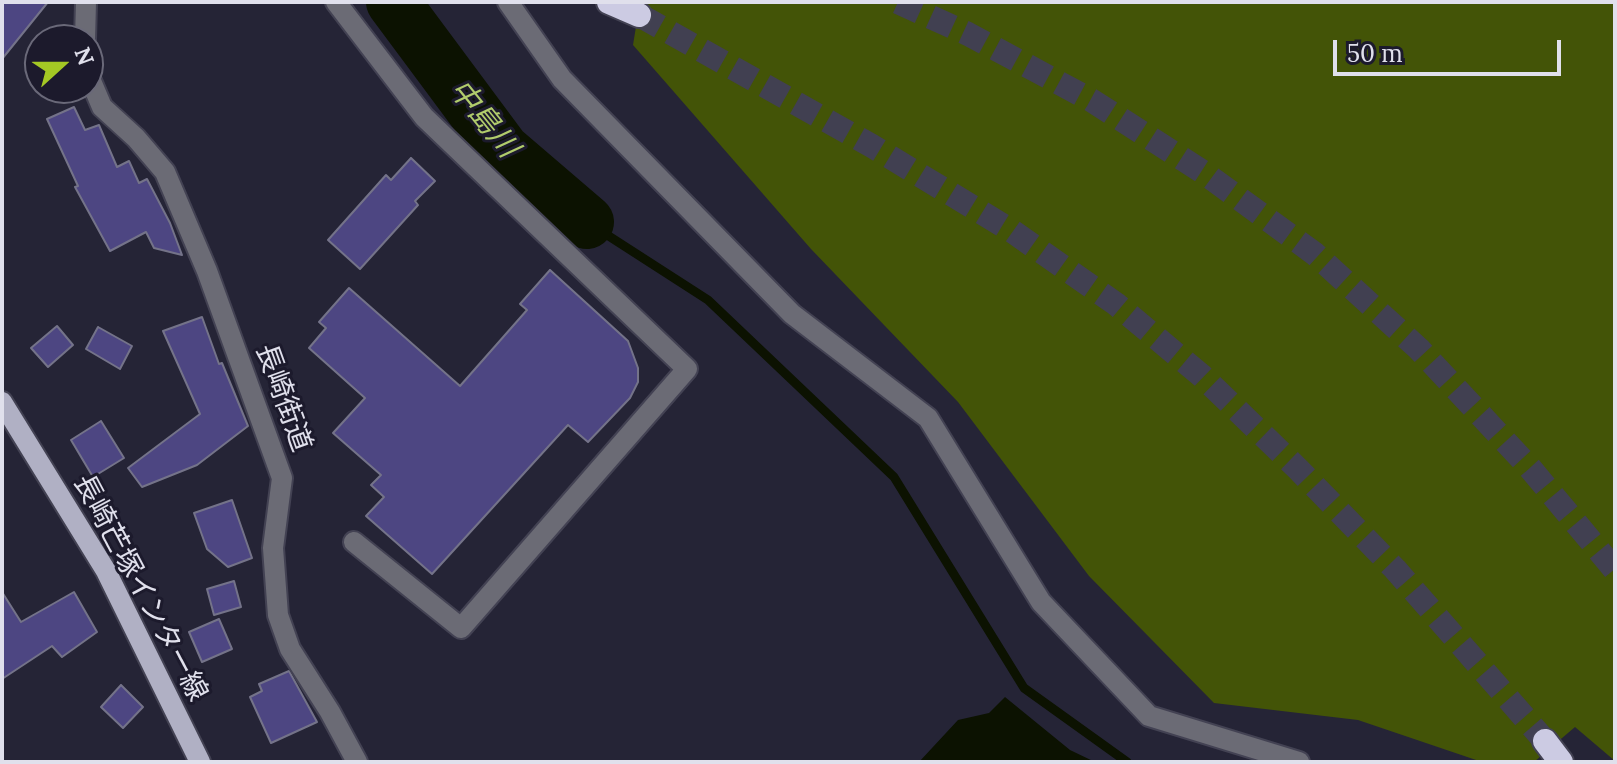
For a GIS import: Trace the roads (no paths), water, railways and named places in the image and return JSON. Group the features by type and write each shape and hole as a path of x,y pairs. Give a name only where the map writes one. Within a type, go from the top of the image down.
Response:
{"highway":[{"path":"609,2 639,15"},
{"path":"1545,741 1561,762"}],"main road":[{"name":"長崎芒塚インター線","path":"2,402 106,571 200,762"}],"street":[{"path":"85,24 86,2"},
{"path":"336,2 424,117 687,369 461,628 354,542"},
{"path":"508,2 562,79 781,303 928,418 1036,609 1149,716 1299,762"},
{"name":"長崎街道","path":"101,104 165,172 207,271 282,478 273,548 278,615 290,649 357,762"}],"waterway":[{"name":"中島川","path":"393,2 503,150 587,222"},
{"path":"587,222 708,300 894,477 1024,688 1127,762"}],"tunnel":[{"path":"898,2 968,34 1091,100 1203,172 1315,254 1419,349 1530,468 1615,570"},
{"path":"639,15 872,146 1012,231 1116,304 1202,376 1298,469 1395,569 1545,741"}]}
